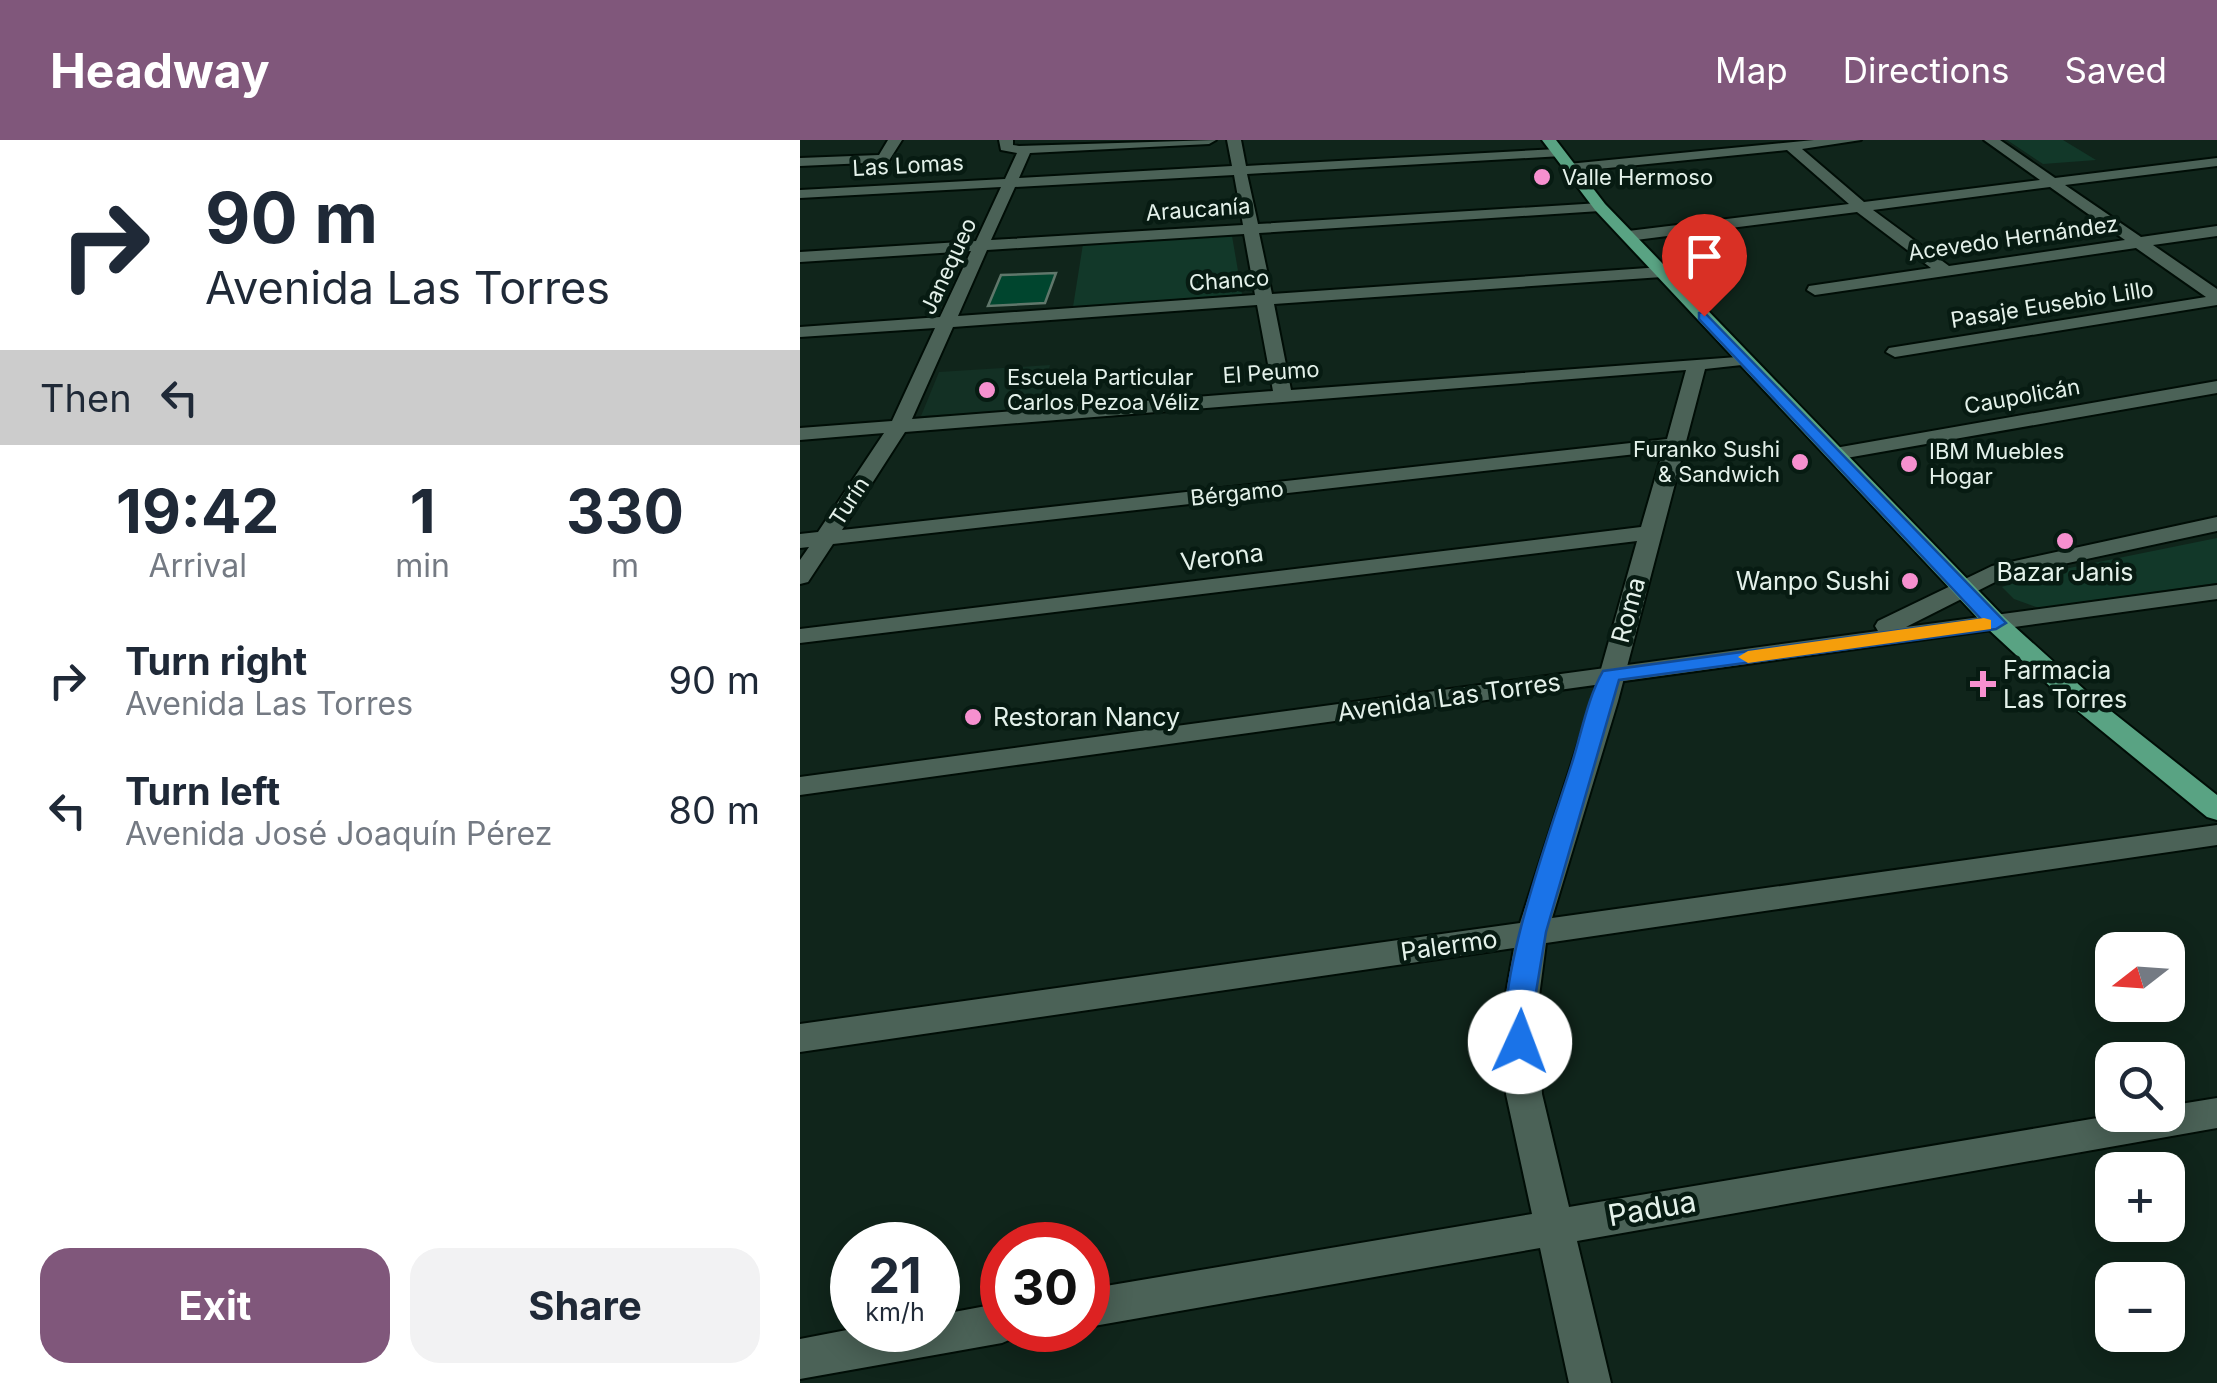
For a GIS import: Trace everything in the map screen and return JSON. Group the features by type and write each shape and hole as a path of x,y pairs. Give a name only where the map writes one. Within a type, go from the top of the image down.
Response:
{"main road":[{"path":"1558,153 1600,207 1996,623 2078,698 2217,810"}],"street":[{"path":"800,162 883,159 895,140"},
{"path":"1006,140 1006,147 1025,150 1209,140"},
{"path":"1234,140 1283,396"},
{"name":"Las Lomas","path":"800,194 1854,140"},
{"path":"1991,140 2217,299"},
{"path":"1790,146 1897,238 1946,271"},
{"name":"Janequeo","path":"899,426 1025,150"},
{"path":"1628,236 2217,162"},
{"name":"Araucanía","path":"800,256 1600,207"},
{"name":"Acevedo Hernández","path":"1815,290 2217,232"},
{"name":"Chanco","path":"800,332 1662,272"},
{"name":"Pasaje Eusebio Lillo","path":"1895,352 2217,299"},
{"name":"El Peumo","path":"800,434 1746,360"},
{"name":"Roma","path":"1590,1383 1524,1094 1521,1004 1532,932 1610,675 1697,364"},
{"name":"Caupolicán","path":"1835,454 2217,387"},
{"name":"Turín","path":"800,577 899,426"},
{"name":"Bérgamo","path":"800,542 1675,444"},
{"path":"1819,648 1910,618 1984,576 2217,524"},
{"name":"Verona","path":"800,636 1650,532"},
{"name":"Avenida Las Torres","path":"800,786 2217,592"},
{"name":"Palermo","path":"800,1038 2217,834"},
{"name":"Padua","path":"1110,1304 2217,1113"},
{"path":"800,1360 980,1328"}],"shaded area":[{"path":"2007,140 2063,140 2096,160 2043,164"},
{"path":"1232,236 1242,294 1073,307 1083,244"},
{"name":"Escuela Particular Carlos Pezoa Véliz","path":"1050,365 1038,409 921,416 939,372"},
{"path":"2217,538 2217,583 2039,608 2014,599 2002,587 2025,577"}],"building":[{"path":"1056,273 1045,303 988,306 1001,275"}],"slow traffic":[{"path":"1748,657 1984,624"}],"place":[{"name":"Valle Hermoso","path":"1542,177"},
{"name":"Escuela Particular Carlos Pezoa Véliz","path":"987,390"},
{"name":"Furanko Sushi & Sandwich","path":"1800,462"},
{"name":"IBM Muebles Hogar","path":"1909,464"},
{"name":"Bazar Janis","path":"2065,541"},
{"name":"Wanpo Sushi","path":"1910,581"},
{"name":"Farmacia Las Torres","path":"1983,684"},
{"name":"Restoran Nancy","path":"973,717"}],"route":[{"path":"1520,1042 1525,967 1532,932 1610,675 1996,623 1704,316"}]}
